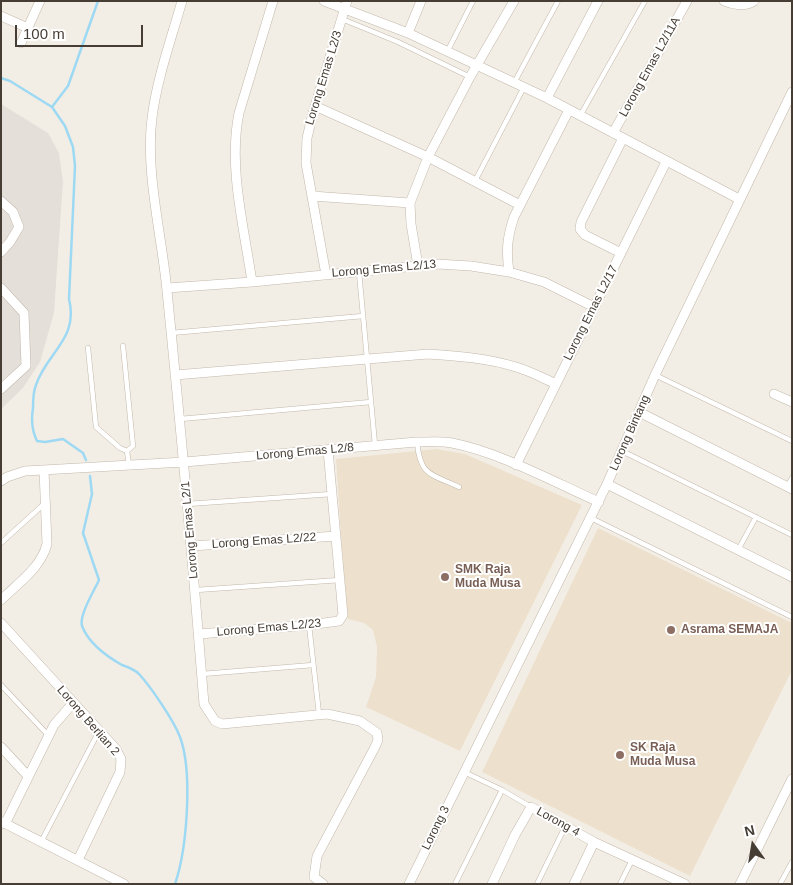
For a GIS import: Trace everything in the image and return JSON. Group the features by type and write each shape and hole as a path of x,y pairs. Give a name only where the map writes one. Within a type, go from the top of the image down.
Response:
{"street":[{"path":"21,43 40,1"},
{"name":"Lorong Emas L2/1","path":"182,1 158,82 152,119 150,154 167,288 180,419 196,590 204,704 208,714 215,722 222,724 328,714 360,721 377,733 378,740 317,856 314,877 323,884"},
{"path":"252,282 236,169 234,151 235,131 273,1"},
{"path":"324,1 346,5 524,87 738,199"},
{"path":"408,32 421,1"},
{"path":"418,266 411,224 410,203 428,157 476,66 514,1"},
{"path":"547,98 598,1"},
{"name":"Lorong Emas L2/11A","path":"613,133 687,1"},
{"path":"724,1 739,6 752,2"},
{"name":"Lorong Emas L2/3","path":"326,275 306,163 307,138 314,106 346,5"},
{"path":"1,16 28,28"},
{"name":"Lorong Bintang","path":"464,772 599,502 655,375 738,199 792,92"},
{"path":"314,106 428,157 520,205"},
{"path":"509,272 506,249 509,232 520,205 569,110"},
{"path":"622,253 585,235 580,229 581,222 623,138"},
{"name":"Lorong Emas L2/17","path":"516,465 666,162"},
{"path":"312,196 410,203"},
{"path":"1,201 13,212 19,227 1,252"},
{"name":"Lorong Emas L2/13","path":"167,288 252,282 438,264 471,266 509,272 544,282 594,307"},
{"path":"1,288 24,313 26,366 1,388"},
{"path":"175,375 428,354 488,360 518,367 556,384"},
{"path":"774,394 792,402"},
{"path":"639,412 789,488"},
{"name":"Lorong Emas L2/8","path":"1,481 17,473 44,470 184,462 417,442 452,443 497,457 599,502"},
{"path":"328,450 340,580"},
{"path":"1,600 38,565 44,555 47,544 44,470"},
{"path":"607,484 792,577"},
{"name":"Lorong Emas L2/22","path":"192,546 336,536"},
{"name":"Lorong Emas L2/23","path":"199,634 309,625 339,620 343,614 340,580"},
{"name":"Lorong Berlian 2","path":"1,623 116,749 121,759 120,772 78,860"},
{"path":"74,703 54,725 3,823 124,884"},
{"path":"1,746 28,776"},
{"name":"Lorong 3","path":"409,884 464,772"},
{"path":"740,884 789,794 792,779"},
{"name":"Lorong 4","path":"492,884 531,806 594,842 685,884"},
{"path":"574,884 594,842"},
{"path":"658,884 663,874"}],"lane":[{"path":"447,52 473,1"},
{"path":"514,83 558,1"},
{"path":"580,116 644,1"},
{"path":"342,19 398,42 470,77"},
{"path":"475,181 524,87"},
{"path":"359,272 375,446"},
{"path":"171,332 363,316"},
{"path":"122,346 133,446 127,451"},
{"path":"88,348 96,427 120,448 127,451"},
{"path":"655,375 792,441"},
{"path":"180,419 371,402"},
{"path":"417,442 420,464 426,472 459,487"},
{"path":"127,451 129,465"},
{"path":"622,451 792,534"},
{"path":"789,488 792,478"},
{"path":"187,504 332,494"},
{"path":"1,543 45,503"},
{"path":"738,550 756,517"},
{"path":"591,518 792,617"},
{"path":"196,590 340,580"},
{"path":"309,625 319,714"},
{"path":"202,674 313,665"},
{"path":"1,685 49,735"},
{"path":"41,842 99,730"},
{"path":"464,772 531,806"},
{"path":"455,884 502,790"},
{"path":"537,884 566,826"},
{"path":"620,884 633,860"},
{"path":"780,884 792,862"}],"shaded area":[{"path":"1,104 48,133 59,153 63,182 54,313 40,362 23,388 1,409"},
{"name":"SMK Raja Muda Musa","path":"436,449 465,454 582,505 460,751 366,707 376,677 377,647 373,630 364,623 348,619 341,536 336,459"},
{"path":"598,528 792,623 792,670 690,876 482,772"}],"waterway":[{"path":"52,107 68,86 98,1"},
{"path":"1,78 10,81 52,107 65,126 73,147 75,166 69,299 70,325 60,345 41,373 36,385 33,397 32,421 37,441 45,442 63,439 83,453 86,460"},
{"path":"90,476 92,494 83,533 99,580 85,610 82,626 89,638 99,649 139,674 162,704 180,737 186,770 187,810 183,851 175,884"}],"place":[{"name":"SMK Raja Muda Musa","path":"445,577"},
{"name":"Asrama SEMAJA","path":"671,630"},
{"name":"SK Raja Muda Musa","path":"620,755"}]}
